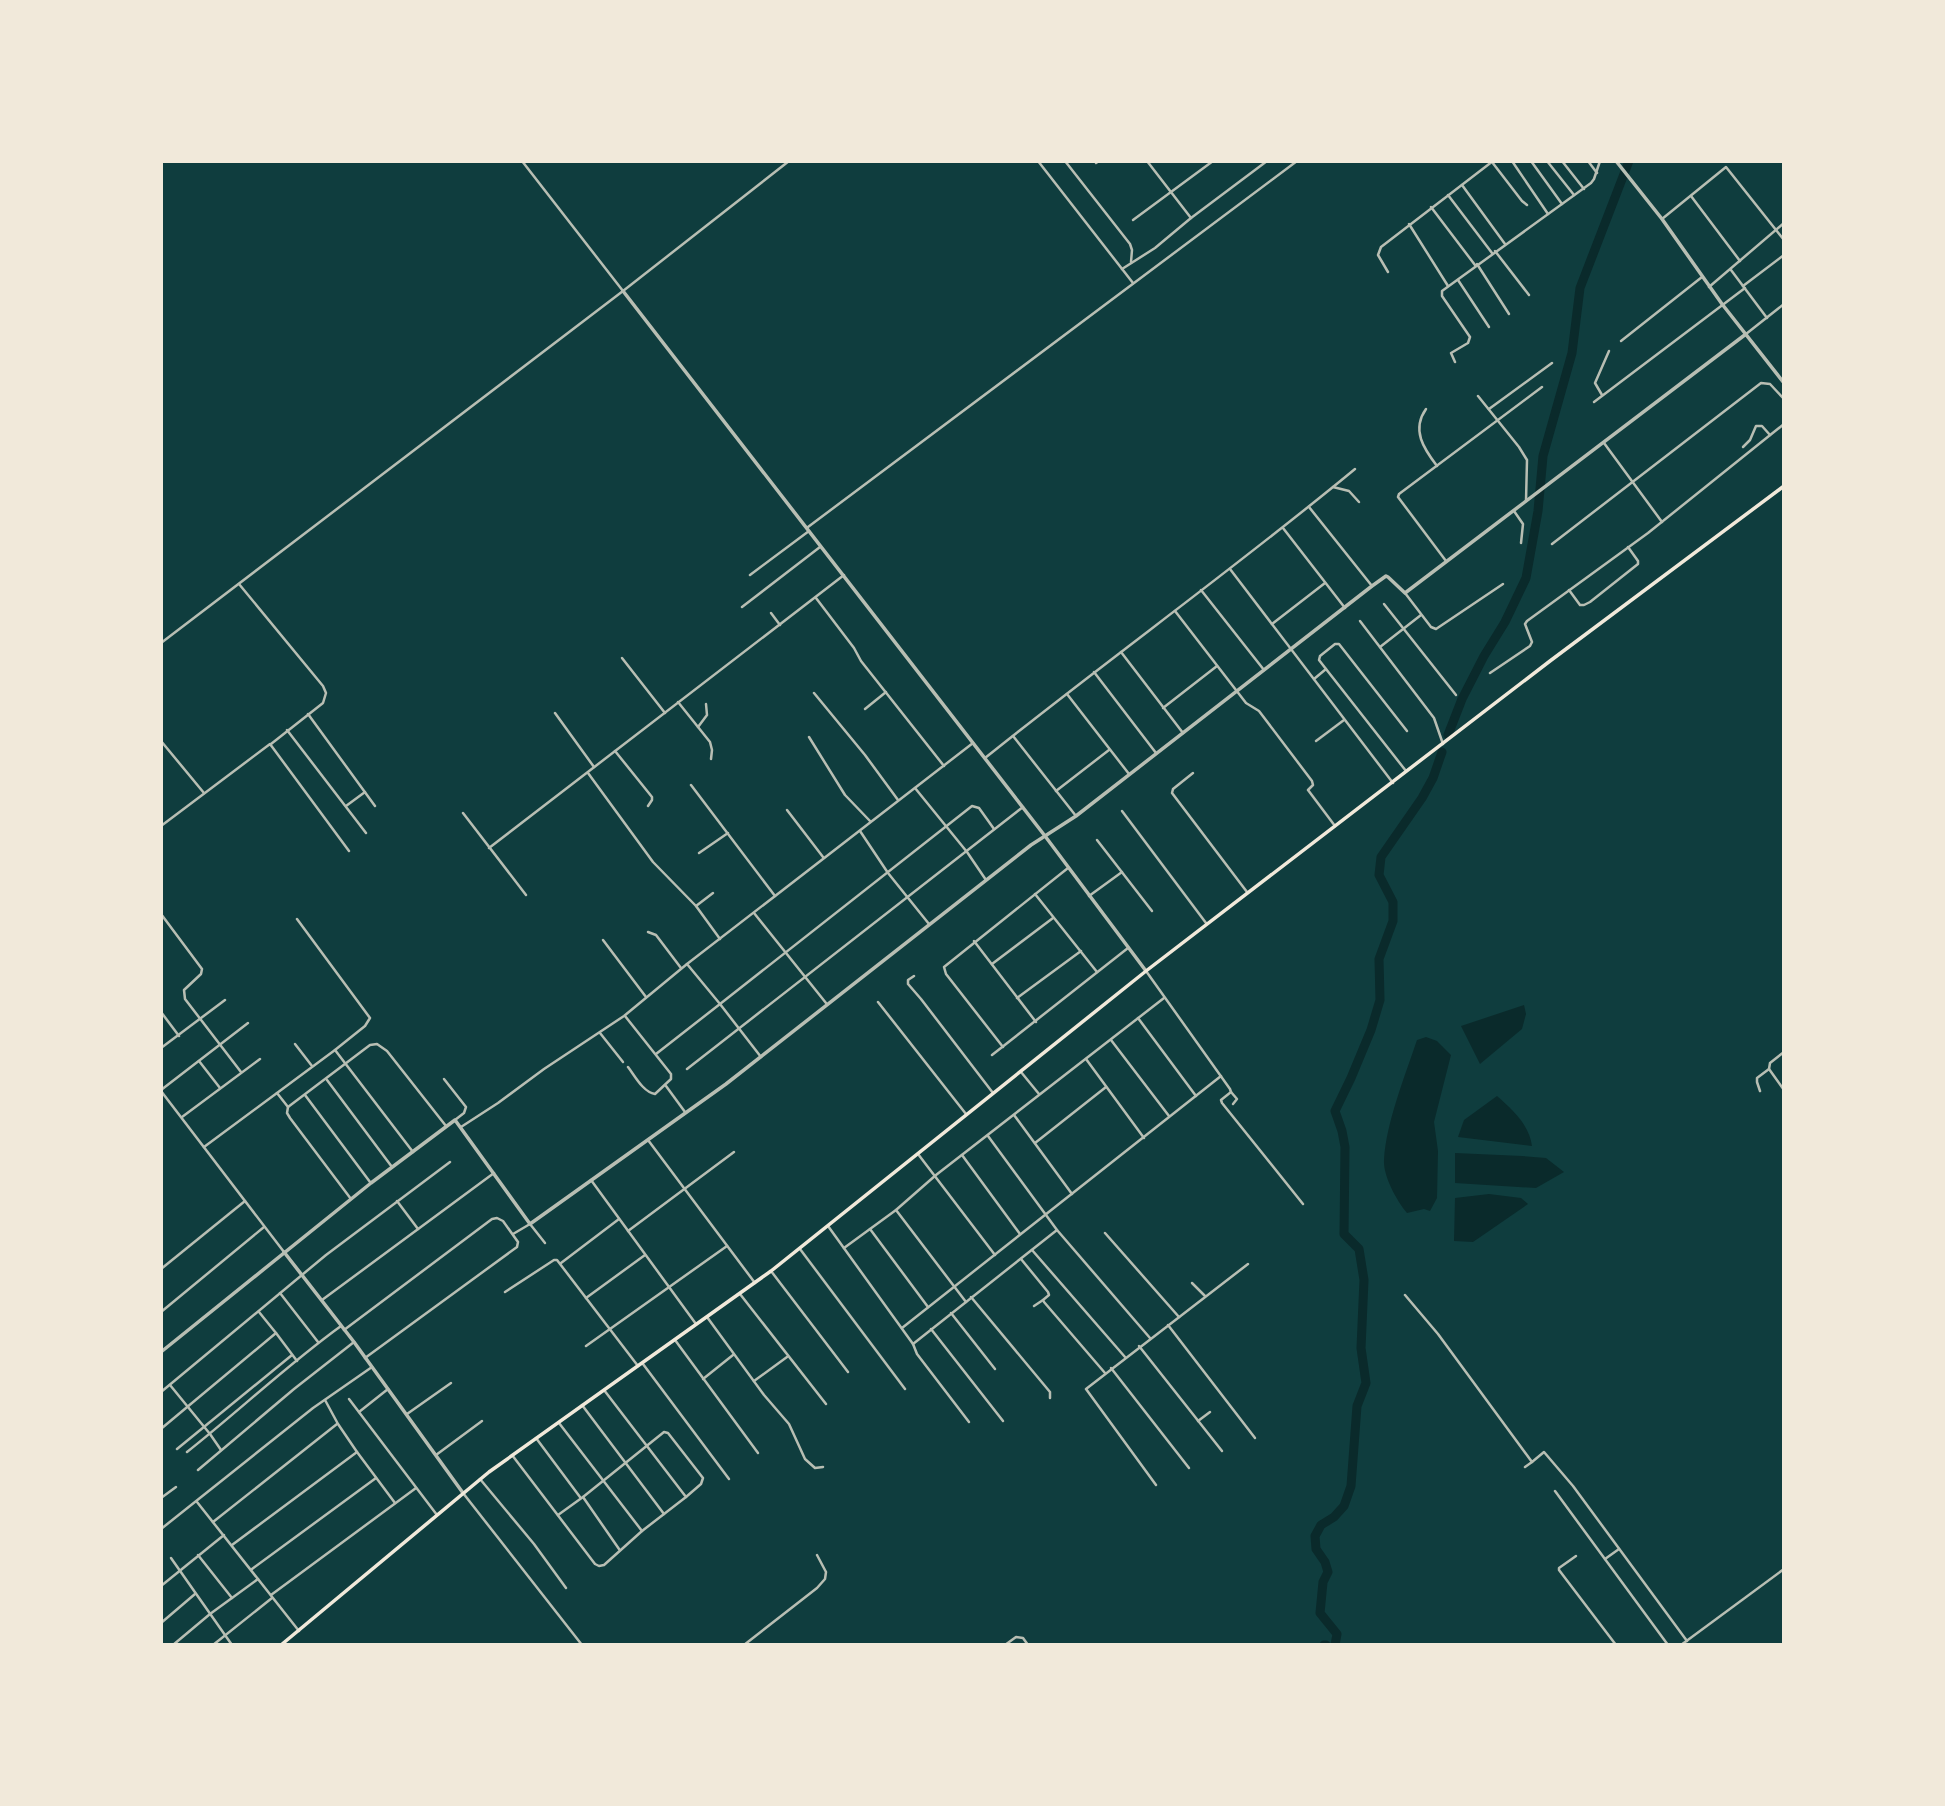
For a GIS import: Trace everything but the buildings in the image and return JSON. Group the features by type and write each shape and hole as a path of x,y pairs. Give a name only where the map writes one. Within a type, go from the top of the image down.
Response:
{"main road":[{"path":"281,1645 480,1479 771,1271 1146,971 1784,486"}],"street":[{"path":"522,161 1045,836 1221,1076 1237,1100 1233,1104"},
{"path":"161,643 789,161"},
{"path":"1038,161 1134,284"},
{"path":"1065,161 1130,244 1131,262"},
{"path":"1147,161 1191,218"},
{"path":"1133,220 1213,161"},
{"path":"1122,269 1154,248 1267,161"},
{"path":"750,575 1297,161"},
{"path":"1388,272 1378,255 1387,242 1493,161 1521,201 1527,205"},
{"path":"1512,161 1548,214"},
{"path":"1531,161 1562,204"},
{"path":"1547,161 1574,195"},
{"path":"1562,161 1584,189"},
{"path":"1588,161 1597,173"},
{"path":"1455,362 1451,353 1468,343 1470,337 1442,296 1442,291 1584,189 1594,179 1600,161"},
{"path":"1616,161 1784,383"},
{"path":"1662,219 1726,167 1784,240"},
{"path":"1462,185 1505,244"},
{"path":"1448,195 1529,295"},
{"path":"1691,196 1740,262"},
{"path":"1432,207 1476,264 1509,314"},
{"path":"1709,287 1784,223"},
{"path":"1409,224 1448,286"},
{"path":"1594,402 1676,342 1784,255"},
{"path":"1731,270 1766,318"},
{"path":"1621,341 1702,277"},
{"path":"1457,279 1489,327"},
{"path":"1405,593 1784,304"},
{"path":"1602,396 1595,383 1609,351"},
{"path":"1489,410 1552,363"},
{"path":"1552,544 1761,383 1770,384 1784,400"},
{"path":"1446,561 1398,496 1496,419 1542,387"},
{"path":"1478,396 1527,460 1525,501"},
{"path":"1426,409 1420,417 1419,437 1422,446 1437,466"},
{"path":"1490,673 1530,646 1532,642 1525,622 1662,522 1784,424"},
{"path":"1742,447 1750,440 1756,426 1762,426 1770,435"},
{"path":"1604,443 1662,522"},
{"path":"985,758 1355,469"},
{"path":"1333,487 1349,491 1359,502"},
{"path":"1309,507 1372,586"},
{"path":"1513,510 1523,524 1521,543"},
{"path":"1283,527 1345,607"},
{"path":"742,607 822,545"},
{"path":"1569,590 1580,605 1590,602 1638,564 1628,547"},
{"path":"1230,569 1393,783"},
{"path":"489,848 844,575"},
{"path":"513,1234 761,1057 986,880 1076,816 1386,576 1405,593 1431,627 1439,629 1503,584"},
{"path":"1272,624 1326,582"},
{"path":"161,825 270,744 325,699 324,686 239,584"},
{"path":"1201,590 1265,670"},
{"path":"816,597 861,661 944,766"},
{"path":"1384,604 1457,695"},
{"path":"1175,611 1246,703 1259,711 1312,781 1313,785 1308,790 1335,827"},
{"path":"771,613 780,625"},
{"path":"1380,647 1422,614"},
{"path":"1360,621 1434,718 1443,744"},
{"path":"1407,731 1337,643 1320,656 1326,670 1407,772"},
{"path":"1121,652 1183,733"},
{"path":"622,657 665,713"},
{"path":"1163,708 1217,666"},
{"path":"1313,680 1326,670"},
{"path":"1094,672 1156,753"},
{"path":"865,709 886,692"},
{"path":"814,693 865,755 898,801"},
{"path":"1068,694 1129,774"},
{"path":"678,702 710,742 711,759"},
{"path":"698,727 708,715 706,704"},
{"path":"555,713 594,767"},
{"path":"308,714 375,806"},
{"path":"1316,741 1344,720"},
{"path":"287,730 366,833"},
{"path":"1013,736 1076,816"},
{"path":"809,737 845,796 871,822"},
{"path":"161,741 204,793"},
{"path":"461,1128 624,1016 681,968 973,743"},
{"path":"270,744 349,851"},
{"path":"1056,790 1110,750"},
{"path":"615,751 652,797 648,806"},
{"path":"588,773 653,862 696,906 719,939"},
{"path":"1193,773 1173,789 1172,793 1248,893"},
{"path":"691,785 775,896"},
{"path":"915,787 986,880"},
{"path":"346,806 365,792"},
{"path":"656,1054 974,805 994,829"},
{"path":"687,1069 1023,807"},
{"path":"787,810 824,859"},
{"path":"1122,811 1207,924"},
{"path":"463,813 526,895"},
{"path":"860,831 888,873 929,924"},
{"path":"699,853 728,833"},
{"path":"1097,840 1152,911"},
{"path":"1003,1047 943,971 945,965 1068,868"},
{"path":"1089,896 1122,872"},
{"path":"696,906 713,893"},
{"path":"1035,894 1097,972"},
{"path":"754,913 827,1004"},
{"path":"161,914 202,970 183,992 185,999 241,1072"},
{"path":"992,964 1054,917"},
{"path":"205,1147 335,1050 365,1026 370,1017 297,919"},
{"path":"648,932 656,934 681,968"},
{"path":"603,940 646,998"},
{"path":"974,941 1036,1022"},
{"path":"992,1055 1128,948"},
{"path":"1017,998 1081,951"},
{"path":"687,964 761,1057"},
{"path":"914,976 908,980 908,984 993,1093"},
{"path":"844,1248 1164,998"},
{"path":"161,1048 225,1000"},
{"path":"878,1002 966,1114"},
{"path":"161,1012 179,1036"},
{"path":"624,1016 671,1074 670,1082 655,1094 649,1093 628,1067"},
{"path":"1138,1018 1196,1096"},
{"path":"248,1023 161,1091 354,1342 463,1493 582,1645"},
{"path":"600,1033 624,1062"},
{"path":"1111,1040 1170,1116"},
{"path":"295,1044 312,1066"},
{"path":"351,1199 290,1118 288,1107 370,1045 377,1044 446,1126"},
{"path":"335,1050 413,1152"},
{"path":"1760,1091 1757,1078 1784,1052"},
{"path":"182,1117 260,1059"},
{"path":"1086,1059 1144,1138"},
{"path":"199,1061 220,1088"},
{"path":"1769,1069 1784,1090"},
{"path":"1021,1071 1039,1094"},
{"path":"902,1328 1221,1076"},
{"path":"326,1079 392,1167"},
{"path":"161,1352 371,1183 464,1113 467,1107 444,1079"},
{"path":"665,1085 685,1112"},
{"path":"1035,1143 1107,1086"},
{"path":"1231,1092 1223,1098 1222,1103 1303,1204"},
{"path":"277,1093 288,1107"},
{"path":"305,1095 371,1183"},
{"path":"1014,1115 1072,1194"},
{"path":"455,1120 545,1243"},
{"path":"988,1135 1045,1214 1150,1338"},
{"path":"647,1139 755,1283"},
{"path":"628,1231 734,1152"},
{"path":"918,1153 995,1255"},
{"path":"962,1156 1020,1234"},
{"path":"161,1392 301,1275 450,1162"},
{"path":"321,1301 494,1173"},
{"path":"591,1180 696,1324"},
{"path":"161,1269 246,1200"},
{"path":"397,1201 418,1229"},
{"path":"896,1209 966,1301"},
{"path":"187,1452 318,1342 342,1328 492,1219 500,1218 519,1243 517,1247 365,1358"},
{"path":"560,1264 619,1219"},
{"path":"161,1312 264,1226"},
{"path":"828,1226 902,1328 917,1354 969,1422"},
{"path":"870,1229 928,1307"},
{"path":"912,1344 1058,1230"},
{"path":"1105,1233 1179,1317"},
{"path":"586,1346 727,1246"},
{"path":"799,1249 905,1389"},
{"path":"1032,1250 1125,1357"},
{"path":"586,1298 645,1255"},
{"path":"1021,1259 1049,1295 1034,1306"},
{"path":"505,1292 557,1260 609,1330 640,1365 729,1479"},
{"path":"1156,1485 1086,1387 1248,1264"},
{"path":"771,1271 848,1372"},
{"path":"1192,1283 1205,1296"},
{"path":"280,1293 318,1342"},
{"path":"740,1294 825,1404"},
{"path":"1405,1295 1438,1334 1532,1462"},
{"path":"971,1297 1050,1392 1049,1398"},
{"path":"1042,1300 1105,1373"},
{"path":"258,1311 297,1361"},
{"path":"951,1313 995,1368"},
{"path":"707,1317 789,1424 804,1459 815,1468 823,1467"},
{"path":"1168,1325 1255,1438"},
{"path":"931,1329 1003,1421"},
{"path":"162,1428 276,1334"},
{"path":"674,1340 758,1453"},
{"path":"198,1470 354,1342"},
{"path":"1139,1346 1222,1451"},
{"path":"703,1379 734,1354"},
{"path":"177,1449 292,1355"},
{"path":"754,1381 787,1357"},
{"path":"161,1529 324,1399 372,1367"},
{"path":"1111,1368 1189,1468"},
{"path":"407,1414 452,1383"},
{"path":"170,1385 221,1450"},
{"path":"359,1412 388,1389"},
{"path":"604,1390 686,1497"},
{"path":"324,1399 357,1452 395,1503"},
{"path":"349,1399 437,1515"},
{"path":"583,1405 664,1514"},
{"path":"1198,1421 1210,1412"},
{"path":"436,1455 482,1421"},
{"path":"559,1422 642,1531"},
{"path":"214,1522 338,1424"},
{"path":"512,1455 558,1515 598,1566 604,1565 686,1497 701,1484 703,1478 668,1433 664,1432 558,1515"},
{"path":"536,1438 620,1550"},
{"path":"232,1545 357,1452"},
{"path":"1525,1467 1544,1452 1573,1486 1687,1641"},
{"path":"251,1570 376,1478"},
{"path":"480,1479 534,1544 566,1588"},
{"path":"161,1498 176,1487"},
{"path":"214,1645 272,1596 416,1488"},
{"path":"1555,1491 1668,1645"},
{"path":"196,1501 299,1631"},
{"path":"161,1586 224,1535"},
{"path":"1605,1559 1619,1549"},
{"path":"198,1555 232,1598"},
{"path":"744,1645 825,1579 827,1572 817,1555"},
{"path":"1576,1556 1559,1570 1616,1645"},
{"path":"171,1558 232,1645"},
{"path":"1681,1645 1784,1569"},
{"path":"173,1645 258,1579"},
{"path":"161,1623 195,1594"},
{"path":"1005,1645 1019,1637 1028,1645"}],"water":[{"path":"1524,1005 1526,1014 1522,1029 1480,1064 1461,1026"},
{"path":"1426,1037 1437,1041 1451,1055 1434,1122 1438,1151 1437,1198 1430,1211 1424,1209 1407,1213 1388,1181 1384,1160 1388,1131 1417,1040"},
{"path":"1497,1096 1524,1125 1532,1146 1458,1137 1464,1120"},
{"path":"1455,1153 1546,1158 1564,1172 1536,1188 1455,1183"},
{"path":"1489,1194 1521,1198 1528,1204 1473,1242 1454,1241 1455,1198"}],"waterway":[{"path":"1448,735 1462,699 1526,578 1538,511 1543,456 1572,353 1580,288 1629,161"},
{"path":"1335,1645 1337,1634 1320,1613 1323,1582 1328,1572 1316,1549 1315,1536 1321,1525 1334,1517 1344,1506 1351,1486 1357,1406 1366,1383 1361,1348 1364,1280 1359,1249 1344,1234 1345,1147 1335,1111 1371,1030 1380,1000 1379,959 1393,921 1393,902 1379,875 1381,857 1422,798 1433,778 1442,752"}]}
